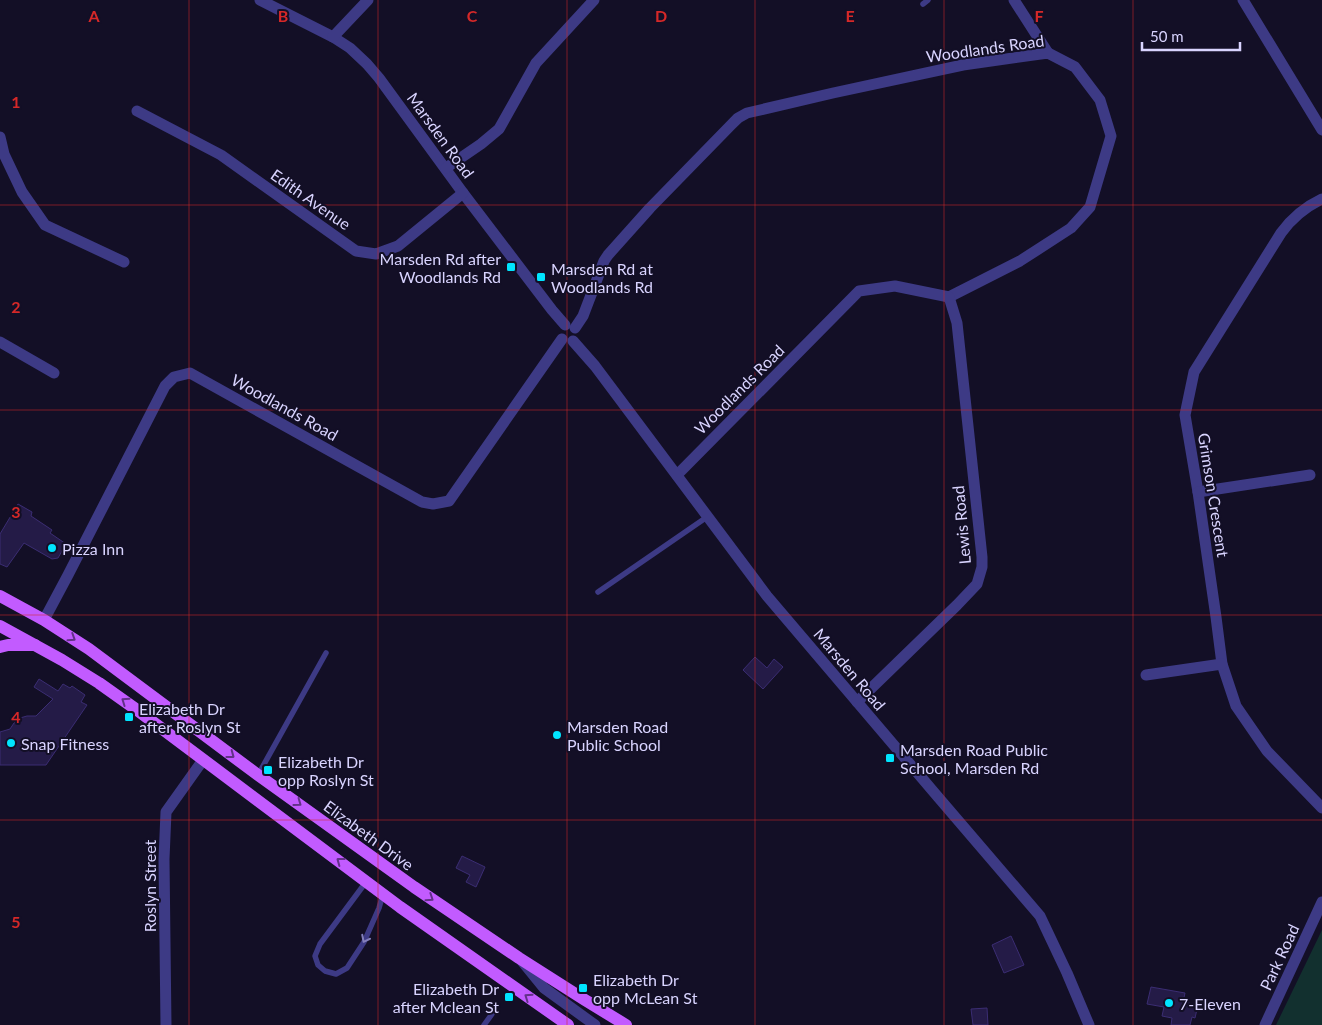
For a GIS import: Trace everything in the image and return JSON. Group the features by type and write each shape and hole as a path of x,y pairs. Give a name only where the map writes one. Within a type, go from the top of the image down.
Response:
{"main road":[{"name":"Elizabeth Drive","path":"0,596 44,620 89,649 258,775 414,887 519,958 626,1025"},
{"path":"0,626 99,683 366,882 568,1025"},
{"path":"0,647 8,645 37,646"}],"street":[{"name":"Marsden Road","path":"260,0 333,37 350,48 367,64 552,310 570,326"},
{"path":"333,37 368,0"},
{"path":"446,168 481,144 498,129 536,63 594,0"},
{"path":"1014,0 1048,53"},
{"path":"1243,0 1322,130"},
{"name":"Woodlands Road","path":"44,620 165,386 174,377 190,373 422,502 433,504 449,501 568,340 577,335 570,326 583,316 608,255 650,208 738,118 760,109 963,65 1048,53 1074,68 1100,100 1111,136 1090,207 1071,228 1020,262 950,297 894,286 859,290 677,475"},
{"name":"Edith Avenue","path":"137,111 221,155 356,251 376,254 398,246 463,193"},
{"path":"0,137 4,154 22,192 45,225 124,262"},
{"name":"Grimson Crescent","path":"1322,199 1308,206 1284,229 1194,372 1185,415 1198,492 1222,664 1236,706 1267,751 1322,808"},
{"name":"Lewis Road","path":"857,702 957,605 977,584 981,574 982,557 957,323 950,297"},
{"name":"Marsden Road","path":"568,340 595,366 767,596 1040,916 1089,1025"},
{"path":"0,342 54,373"},
{"path":"1198,492 1310,475"},
{"path":"1146,675 1222,664"},
{"name":"Roslyn Street","path":"166,1025 164,859 166,812 203,760"},
{"name":"Park Road","path":"1265,1025 1322,902"},
{"path":"519,958 544,988 596,1025"}],"lane":[{"path":"598,592 707,517"},
{"path":"258,775 326,654"},
{"path":"366,882 320,944 315,956 318,965 325,971 336,974 347,968 364,942 383,894"},
{"path":"484,1025 492,1014"}],"green space":[{"path":"1322,930 1322,1025 1276,1025"}],"building":[{"path":"18,504 32,512 31,516 52,530 50,533 66,544 58,558 52,559 24,543 7,567 0,564 0,534"},
{"path":"755,657 767,668 774,659 783,667 763,689 743,670"},
{"path":"39,679 58,691 63,684 70,688 72,686 85,695 81,702 87,705 46,765 0,765 0,732 10,729 20,718 36,716 53,699 34,687"},
{"path":"462,856 485,867 476,887 466,882 470,875 456,868"},
{"path":"1011,936 1024,965 1004,973 992,945"},
{"name":"7-Eleven","path":"1151,987 1185,993 1183,1002 1198,1005 1195,1018 1192,1017 1190,1025 1171,1025 1172,1018 1162,1016 1164,1007 1147,1004"},
{"path":"987,1008 988,1025 973,1025 971,1009"}],"place":[{"name":"Marsden Rd after Woodlands Rd","path":"511,267"},
{"name":"Marsden Rd at Woodlands Rd","path":"541,277"},
{"name":"Pizza Inn","path":"52,548"},
{"name":"Elizabeth Dr after Roslyn St","path":"129,717"},
{"name":"Marsden Road Public School","path":"557,735"},
{"name":"Snap Fitness","path":"11,743"},
{"name":"Marsden Road Public School, Marsden Rd","path":"890,758"},
{"name":"Elizabeth Dr opp Roslyn St","path":"268,770"},
{"name":"Elizabeth Dr opp McLean St","path":"583,988"},
{"name":"Elizabeth Dr after Mclean St","path":"509,997"},
{"name":"7-Eleven","path":"1169,1003"}]}
